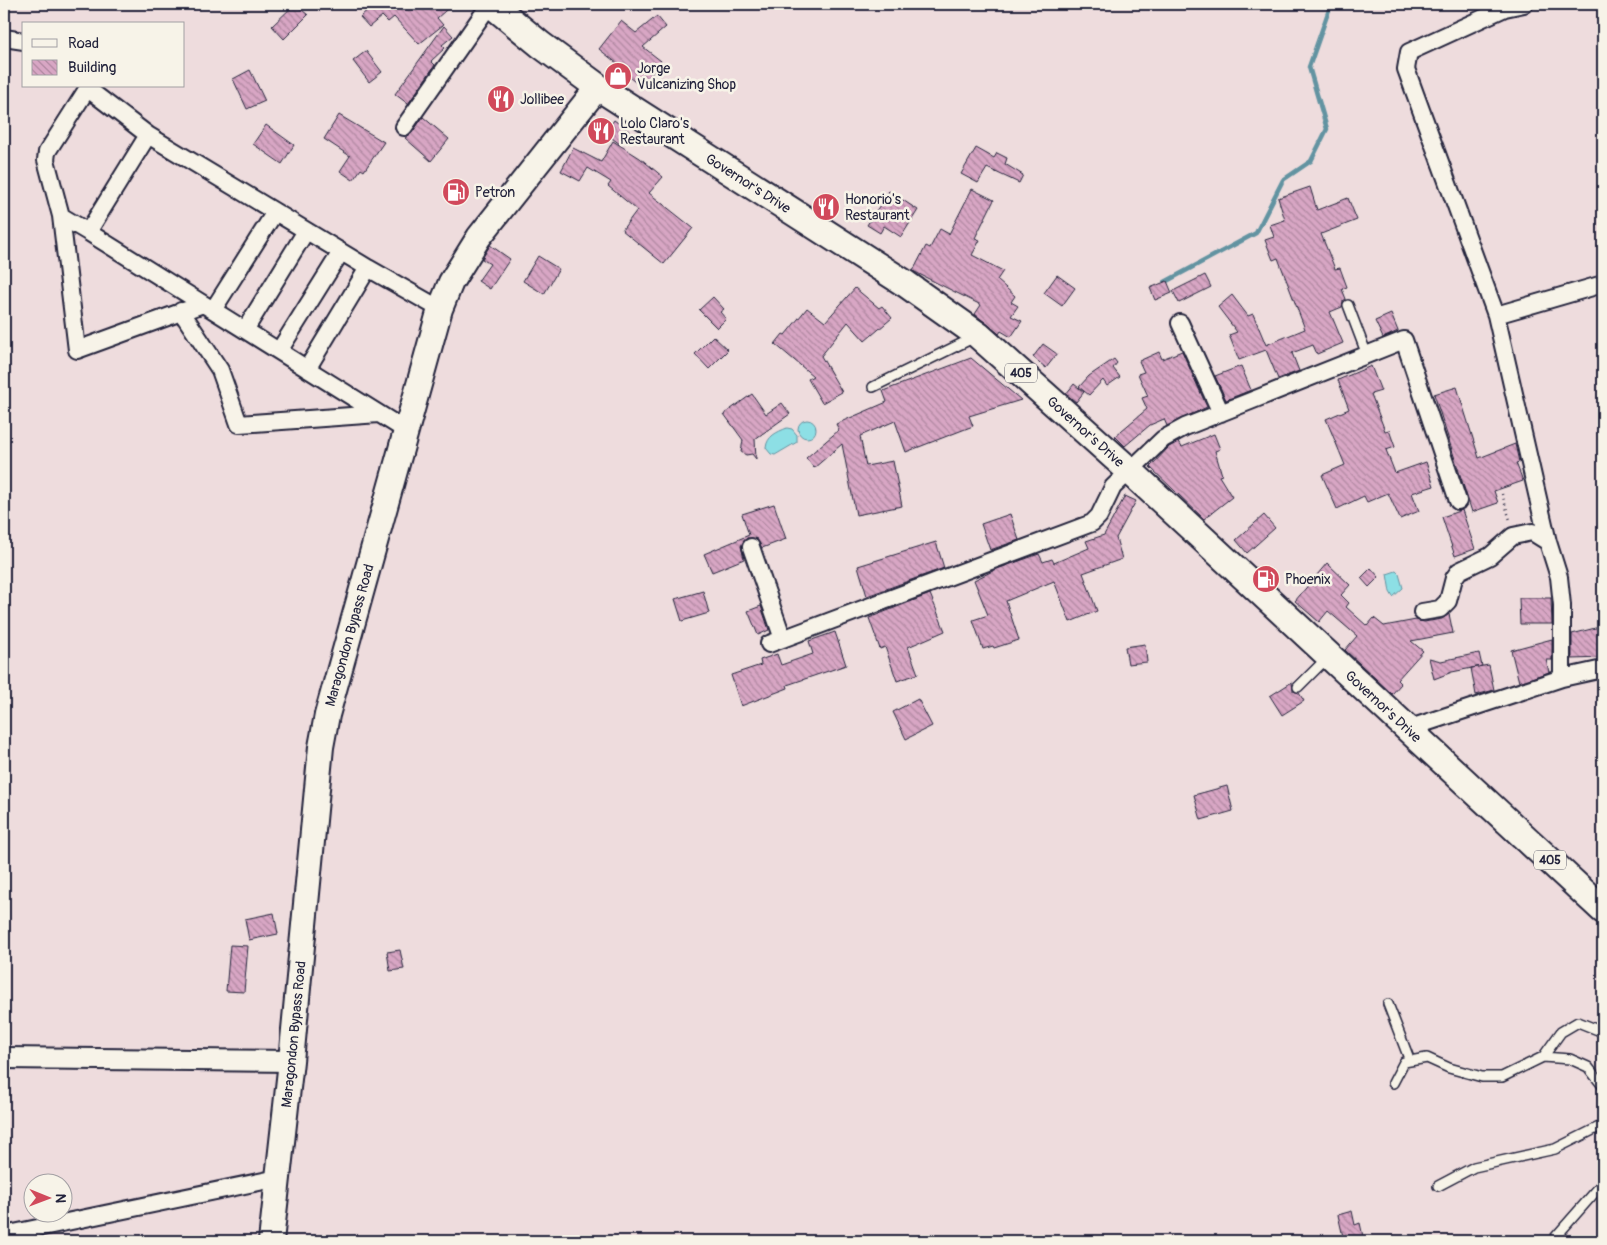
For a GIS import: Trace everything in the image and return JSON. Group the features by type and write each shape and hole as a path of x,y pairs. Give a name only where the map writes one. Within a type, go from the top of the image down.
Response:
{"main road":[{"name":"Governor's Drive","path":"491,4 541,45 598,87 898,279 978,335 1130,471 1330,655 1407,729 1497,809 1603,910"},
{"name":"Maragondon Bypass Road","path":"270,1241 291,1061 321,747 330,705 405,430 440,309 456,274 479,237 598,87"}],"street":[{"path":"404,127 491,4"},
{"path":"1524,4 1505,8 1409,52 1406,69 1496,315 1548,542 1559,577 1562,605 1562,678"},
{"path":"4,38 22,40"},
{"path":"88,88 47,152 47,168 61,216 77,350 180,310 208,307 275,212"},
{"path":"90,88 148,135 341,252 440,309"},
{"path":"88,232 148,135"},
{"path":"61,216 405,430"},
{"path":"245,330 306,231"},
{"path":"279,351 341,252"},
{"path":"307,369 368,268"},
{"path":"1496,315 1603,284"},
{"path":"180,310 220,370 239,424 379,414"},
{"path":"1180,323 1221,413"},
{"path":"751,547 776,642 1092,523 1099,516 1113,487 1163,439 1221,413 1404,340 1458,501"},
{"path":"1422,612 1440,609 1448,601 1454,578 1459,571 1490,556 1513,536 1532,532 1548,542"},
{"path":"1407,729 1562,678 1603,669"},
{"path":"4,1058 291,1061"},
{"path":"4,1234 278,1178"}],"lane":[{"path":"1348,305 1367,355"},
{"path":"873,387 978,335"},
{"path":"1298,687 1330,655"},
{"path":"1388,1004 1410,1061"},
{"path":"1393,1083 1404,1062 1427,1058 1449,1068 1482,1077 1502,1077 1543,1057 1561,1032 1578,1022 1603,1032"},
{"path":"1543,1057 1570,1059 1588,1067 1603,1086"},
{"path":"1438,1186 1474,1167 1555,1149 1603,1125"},
{"path":"1552,1241 1603,1183"}],"path":[{"path":"1502,494 1509,519 1523,534"}],"water":[{"path":"807,420 813,423 816,429 813,435 807,438 801,435 798,429 801,423"},
{"path":"787,428 792,429 797,435 797,442 775,455 771,454 766,448 768,440 776,433"},
{"path":"1396,571 1399,574 1403,588 1393,597 1390,592 1387,574"}],"building":[{"path":"295,4 308,15 284,39 272,26"},
{"path":"371,4 453,4 437,18 443,25 419,44 394,17 388,22 382,16 369,27 360,17 373,5"},
{"path":"657,16 666,27 643,47 661,61 642,87 626,75 628,72 599,49 621,21 636,33"},
{"path":"444,26 453,36 442,45 445,48 431,61 435,65 408,104 395,94"},
{"path":"366,51 382,72 369,82 353,61"},
{"path":"250,70 265,101 247,109 233,79"},
{"path":"339,115 384,142 364,171 361,169 353,180 340,171 350,156 324,139"},
{"path":"423,117 449,139 431,161 405,138 412,133"},
{"path":"614,120 629,131 620,144 605,133"},
{"path":"266,125 294,145 282,164 253,144"},
{"path":"613,141 640,158 663,177 649,193 693,228 664,264 622,230 637,210 608,186 611,182 588,168 580,181 561,171 573,148 601,162"},
{"path":"976,148 994,158 997,153 1007,158 1005,164 1023,175 1019,183 987,168 978,183 961,174"},
{"path":"1310,187 1317,210 1348,198 1357,220 1321,234 1335,269 1340,268 1347,287 1342,289 1346,299 1343,301 1342,307 1330,312 1343,343 1317,354 1313,345 1292,353 1299,371 1278,379 1266,350 1239,360 1229,335 1237,332 1218,307 1232,295 1248,316 1253,314 1266,345 1305,329 1278,258 1273,260 1265,240 1274,237 1270,225 1285,220 1278,198"},
{"path":"972,189 994,200 975,238 980,240 972,255 1003,271 997,280 1015,296 1011,302 1018,306 1011,316 1022,321 1011,337 1001,331 999,334 975,314 981,305 913,271 926,246 930,248 940,229 949,234"},
{"path":"889,191 918,210 901,237 884,226 880,233 867,225"},
{"path":"490,245 510,259 490,289 478,281 490,264 482,259"},
{"path":"538,256 559,269 544,294 523,281"},
{"path":"1057,275 1075,288 1062,306 1044,293"},
{"path":"1205,275 1211,287 1179,303 1173,291"},
{"path":"1167,281 1172,293 1155,300 1150,288"},
{"path":"855,288 879,308 882,306 892,318 865,341 848,322 821,356 842,392 822,403 808,379 813,376 775,344 807,308 825,322"},
{"path":"713,297 724,309 720,312 726,319 717,328 699,310"},
{"path":"1391,314 1398,331 1383,338 1375,321"},
{"path":"713,336 728,350 709,369 695,354"},
{"path":"1043,344 1057,354 1046,368 1033,357"},
{"path":"1182,351 1207,407 1167,426 1164,419 1150,425 1125,446 1115,436 1147,409 1142,398 1148,396 1138,374 1144,372 1139,361 1159,352 1162,359"},
{"path":"971,358 1021,400 969,416 973,426 906,452 895,421 860,436 866,466 893,461 902,506 856,515 842,444 814,468 806,458 839,430 836,424 887,402 883,391"},
{"path":"1114,359 1117,363 1113,368 1120,377 1107,386 1103,380 1089,395 1079,387 1089,376"},
{"path":"1241,366 1251,390 1226,400 1215,376"},
{"path":"1371,366 1381,391 1371,394 1385,431 1389,430 1395,447 1386,450 1395,473 1426,462 1434,486 1412,493 1419,511 1400,519 1388,493 1367,502 1364,496 1337,509 1322,475 1345,465 1326,419 1349,409 1338,380"},
{"path":"1074,384 1084,392 1076,402 1066,394"},
{"path":"1457,387 1479,458 1515,444 1519,462 1516,463 1523,481 1494,491 1498,503 1472,512 1434,394"},
{"path":"752,394 766,414 782,403 790,414 755,439 756,459 752,454 746,455 741,452 743,440 724,414"},
{"path":"1214,434 1220,449 1215,451 1222,475 1219,476 1232,497 1204,519 1150,467 1169,447 1178,442 1182,447"},
{"path":"1125,496 1136,501 1116,538 1122,559 1083,573 1097,611 1070,622 1054,581 1006,601 1019,640 994,648 993,646 983,649 973,620 988,615 974,580 997,569 1039,554 1043,562 1052,559 1054,563 1089,548 1086,541 1104,535"},
{"path":"774,504 786,539 762,548 757,539 747,538 741,546 744,559 712,572 704,554 749,535 742,514"},
{"path":"1462,510 1475,549 1455,556 1442,517"},
{"path":"1010,514 1019,540 990,550 981,524"},
{"path":"1264,515 1275,528 1247,553 1236,540"},
{"path":"936,542 944,568 867,596 858,566"},
{"path":"1327,563 1350,585 1341,595 1349,603 1346,607 1367,626 1374,618 1384,626 1416,620 1424,622 1442,619 1449,614 1453,633 1411,641 1423,651 1397,680 1401,684 1392,694 1345,650 1357,636 1328,611 1319,622 1295,601"},
{"path":"1371,568 1379,577 1369,587 1361,578"},
{"path":"703,591 709,613 682,621 675,599"},
{"path":"930,594 945,631 908,647 918,674 897,681 885,647 880,649 869,618"},
{"path":"1519,598 1551,598 1552,624 1520,624"},
{"path":"761,606 769,630 758,635 748,611"},
{"path":"1603,626 1603,658 1572,659 1572,634"},
{"path":"835,632 846,665 787,685 788,688 741,706 731,675 761,665 760,660 777,654 781,665 813,654 809,641"},
{"path":"1552,639 1552,660 1546,660 1549,672 1519,682 1511,650"},
{"path":"1145,644 1147,662 1128,664 1125,647"},
{"path":"1479,653 1482,666 1452,672 1434,679 1429,658 1441,661"},
{"path":"1489,665 1494,690 1476,695 1471,668"},
{"path":"1292,682 1293,691 1299,693 1304,701 1282,715 1270,696"},
{"path":"918,699 932,726 906,739 893,712"},
{"path":"1227,786 1233,811 1201,820 1194,795"},
{"path":"274,913 278,934 249,940 245,919"},
{"path":"230,945 248,946 244,992 226,991"},
{"path":"400,950 404,969 390,971 387,952"},
{"path":"1352,1211 1355,1225 1360,1223 1364,1241 1344,1241 1338,1215"}],"waterway":[{"path":"1165,282 1256,233 1283,180 1311,161 1327,129 1309,67 1331,4"}],"place":[{"name":"Jorge Vulcanizing Shop","path":"618,76"},
{"name":"Jollibee","path":"501,99"},
{"name":"Lolo Claro's Restaurant","path":"601,131"},
{"name":"Petron","path":"456,192"},
{"name":"Honorio's Restaurant","path":"826,207"},
{"name":"Phoenix","path":"1266,579"}]}
